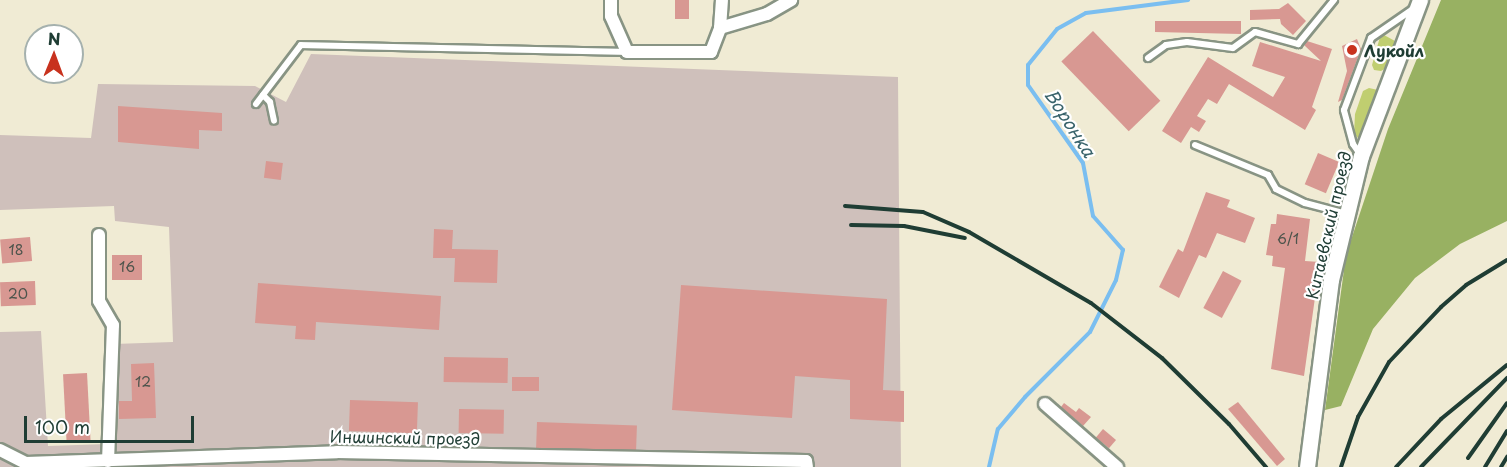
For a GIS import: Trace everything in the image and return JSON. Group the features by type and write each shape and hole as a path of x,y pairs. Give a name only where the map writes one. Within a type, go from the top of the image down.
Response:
{"street":[{"path":"611,0 611,16 627,52 711,52 720,28 722,0"},
{"path":"720,28 767,14 791,0"},
{"name":"Китаевский проезд","path":"1307,467 1331,280 1361,156 1419,2"},
{"path":"99,235 99,301 112,325 108,461"},
{"path":"1046,404 1117,467"},
{"name":"Иншинский проезд","path":"0,450 26,463 337,452 807,461 807,467"}],"lane":[{"path":"1148,58 1166,45 1187,42 1233,48 1255,32 1298,44 1334,0"},
{"path":"1361,156 1353,144 1344,110 1363,58 1371,38 1419,2"},
{"path":"256,104 301,45 627,52"},
{"path":"263,95 270,102 274,122"},
{"path":"1196,144 1268,175 1276,189 1305,203 1347,214"}],"shaded area":[{"path":"311,54 898,77 901,467 0,467 0,332 41,331 48,446 107,444 114,344 173,342 169,227 115,221 114,206 0,210 0,135 91,138 98,84 255,86 286,102"}],"green space":[{"path":"1441,0 1507,0 1507,221 1460,244 1415,278 1373,329 1341,406 1325,410 1346,255 1388,129"},
{"path":"1384,35 1395,41 1388,67 1381,71 1374,70 1372,65 1380,37"},
{"path":"1369,88 1378,90 1363,137 1358,138 1354,134 1355,114 1363,91"}],"building":[{"path":"675,0 689,0 689,19 675,19"},
{"path":"1288,3 1306,21 1293,35 1281,24 1280,19 1250,20 1250,10 1279,9"},
{"path":"1155,21 1241,21 1241,34 1155,32"},
{"path":"1093,31 1160,101 1129,131 1061,62"},
{"path":"1357,39 1361,49 1342,100 1338,102 1347,71 1342,46"},
{"path":"1307,41 1332,49 1312,107 1316,110 1305,130 1229,84 1217,104 1208,99 1197,116 1206,121 1199,132 1191,127 1181,143 1162,131 1208,57 1273,97 1285,77 1252,66 1260,42 1321,61 1304,45"},
{"path":"118,106 222,113 222,131 199,130 199,149 118,142"},
{"path":"1318,153 1339,162 1326,193 1305,184"},
{"path":"266,161 283,163 281,180 264,178"},
{"path":"1206,192 1230,200 1227,207 1255,218 1245,243 1217,233 1206,258 1199,255 1179,298 1159,287 1178,249 1183,252"},
{"path":"1277,214 1310,219 1305,261 1320,262 1304,376 1271,369 1285,268 1272,266 1273,256 1266,255 1271,224 1276,224"},
{"path":"434,229 453,230 452,249 498,250 497,283 454,282 455,258 433,258"},
{"path":"30,237 32,261 2,264 0,240"},
{"path":"112,255 142,255 142,280 112,280"},
{"path":"1223,271 1242,281 1222,318 1203,308"},
{"path":"35,281 36,305 1,306 0,282"},
{"path":"258,283 441,296 439,330 316,322 315,340 295,339 296,326 255,323"},
{"path":"681,285 887,299 883,390 904,391 904,422 850,419 850,380 795,376 792,418 672,410"},
{"path":"444,357 508,358 508,383 444,382"},
{"path":"154,363 156,418 119,419 119,401 132,401 131,364"},
{"path":"87,373 91,441 67,442 63,374"},
{"path":"512,377 539,377 539,391 512,391"},
{"path":"350,400 418,402 417,433 349,431"},
{"path":"1238,402 1285,459 1277,466 1228,409"},
{"path":"1064,403 1076,412 1079,408 1091,417 1083,426 1061,407"},
{"path":"459,409 504,410 504,434 459,433"},
{"path":"537,422 637,425 636,451 536,448"},
{"path":"1103,429 1116,440 1109,448 1096,437"}],"waterway":[{"name":"Воронка","path":"989,467 998,429 1025,397 1090,332 1116,280 1123,250 1093,216 1083,163 1028,85 1028,65 1057,29 1086,13 1188,0"}],"railway":[{"path":"845,206 923,212 969,232 1091,303 1162,358 1229,424 1266,467"},
{"path":"851,225 904,226 965,238"},
{"path":"1341,467 1358,417 1389,362 1441,307 1466,285 1507,260"},
{"path":"1396,467 1441,419 1507,365"},
{"path":"1421,467 1507,378"},
{"path":"1468,458 1507,403"},
{"path":"1485,467 1507,431"},
{"path":"1501,467 1507,457"}],"place":[{"name":"Лукойл","path":"1352,50"}]}
